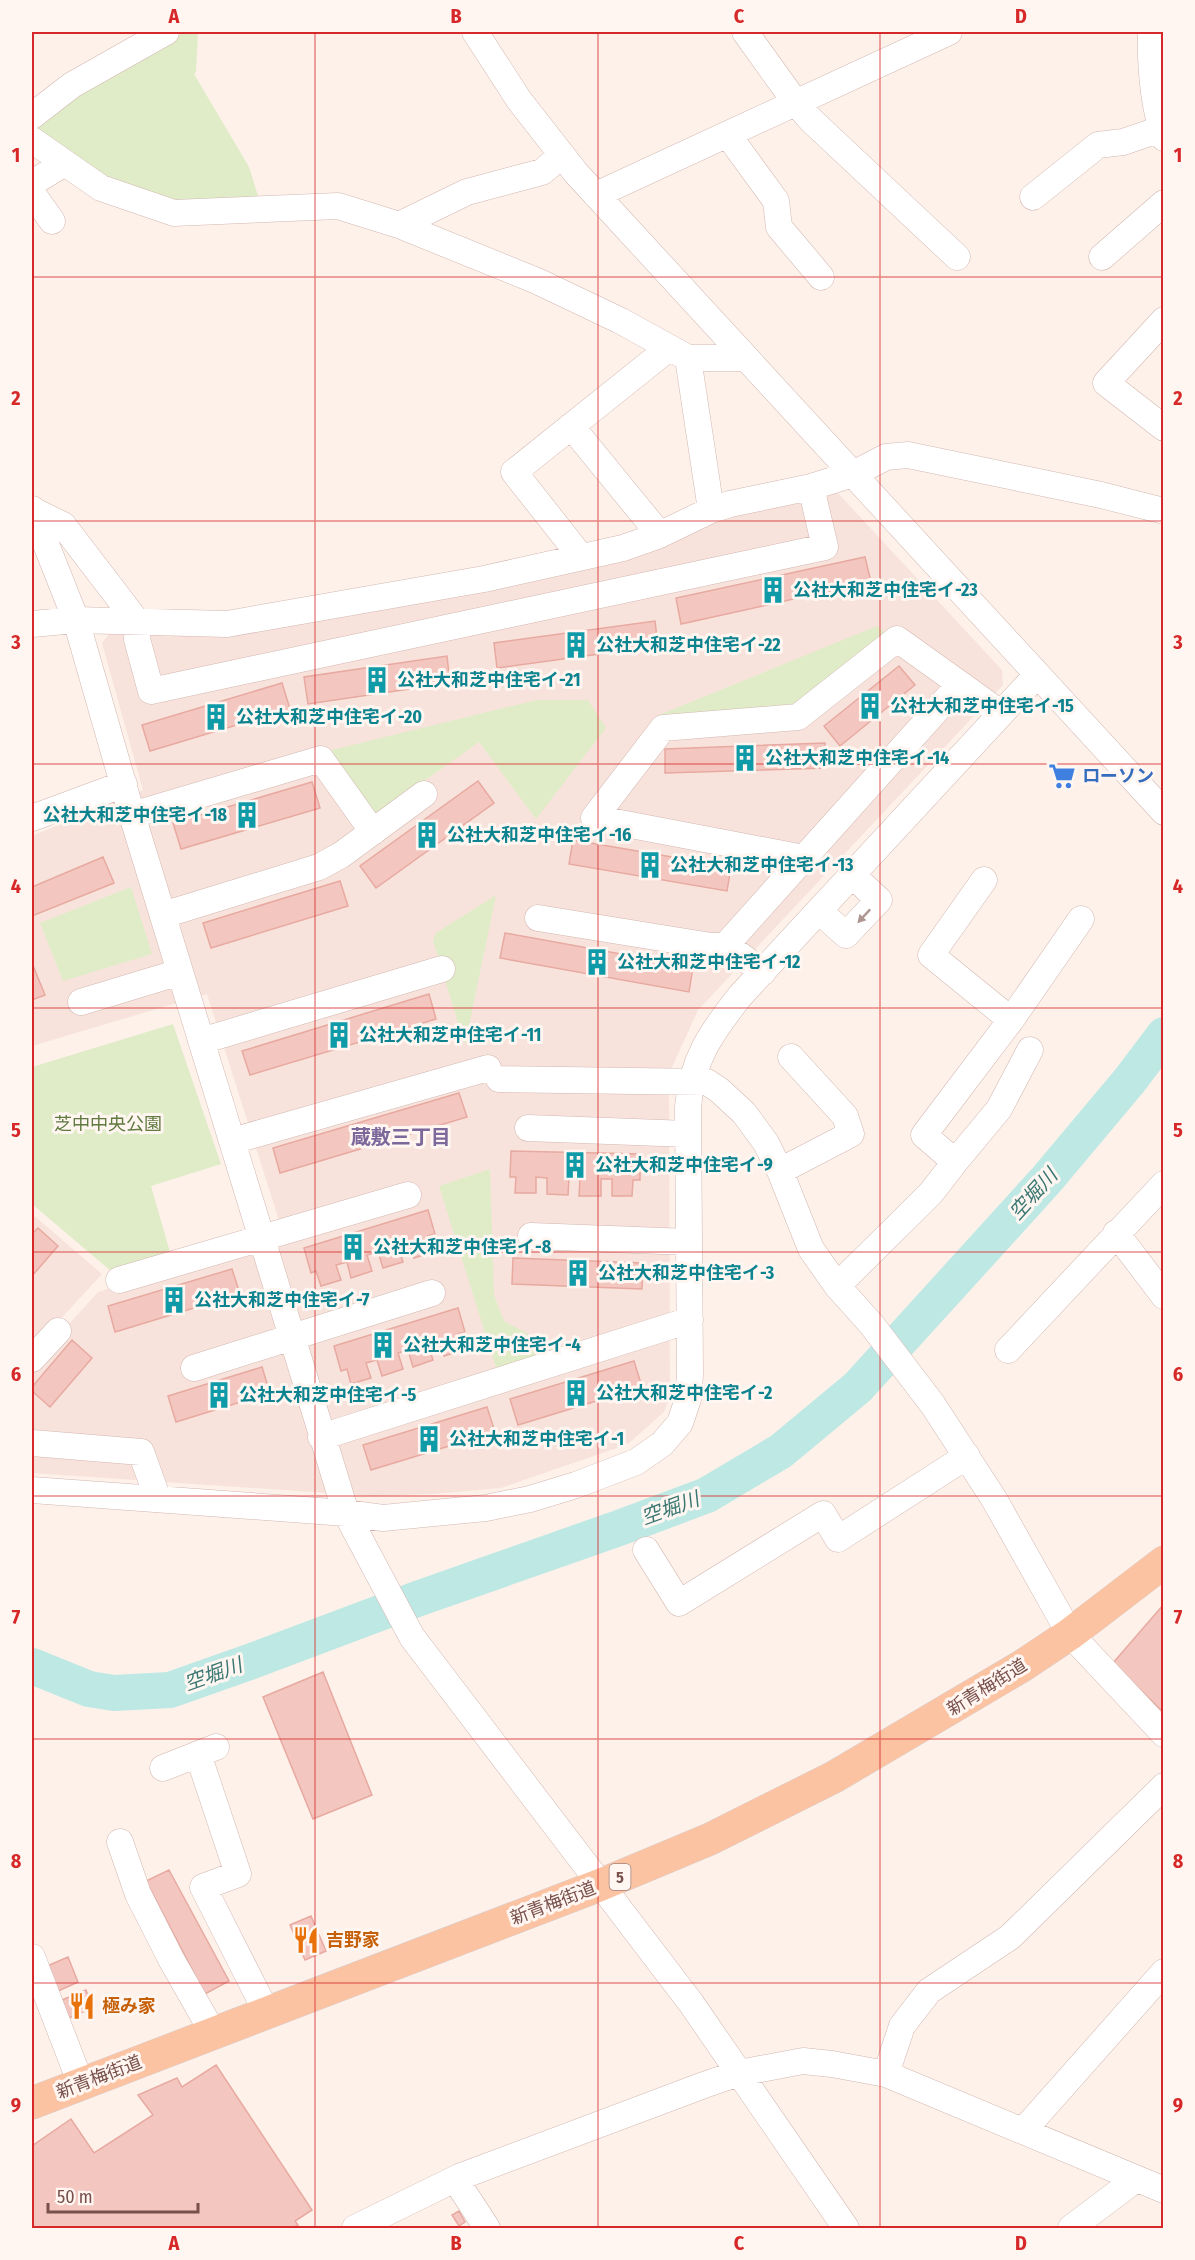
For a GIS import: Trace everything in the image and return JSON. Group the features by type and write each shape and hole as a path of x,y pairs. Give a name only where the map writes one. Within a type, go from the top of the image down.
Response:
{"main road":[{"name":"新青梅街道","path":"32,2103 600,1885 710,1839 834,1777 926,1725 1070,1634 1164,1562"}],"street":[{"path":"32,116 72,85 166,32"},
{"path":"475,32 519,100 561,156 1036,676 1164,812"},
{"path":"745,32 796,103 812,121 957,257"},
{"path":"596,195 949,32"},
{"path":"1033,197 1098,145 1162,134 1155,109 1150,65 1151,32"},
{"path":"728,135 776,201 778,227 821,277"},
{"path":"32,140 101,188 174,213 338,206 399,225 537,281 621,321 678,353 746,358"},
{"path":"399,225 467,192 542,172 561,156"},
{"path":"32,183 65,163"},
{"path":"32,193 51,221"},
{"path":"1102,257 1164,203"},
{"path":"1164,320 1106,383 1164,428"},
{"path":"581,557 514,472 571,426 678,353"},
{"path":"678,353 711,510"},
{"path":"571,426 660,535"},
{"path":"32,624 76,620 227,624 484,579 623,548 660,535 711,510 811,487 853,474 885,456 908,455 1112,497 1164,511"},
{"path":"32,510 63,525 138,623 137,639 151,691 825,547 811,487"},
{"path":"32,510 76,620 132,814 346,1513 412,1637 691,2003 837,2225"},
{"path":"804,858 594,818 663,728 798,717 897,639 1000,713"},
{"path":"32,1491 346,1513 383,1518 486,1508 530,1499 576,1485 636,1462 662,1444 680,1423 688,1399 690,1084 704,1046 712,1031 740,996 1036,676"},
{"path":"726,945 960,684"},
{"path":"132,814 321,759 373,832"},
{"path":"32,818 124,784"},
{"path":"163,915 318,867 342,855 424,794"},
{"path":"819,911 846,935 879,900 852,875"},
{"path":"984,880 931,955 1011,1020"},
{"path":"538,918 711,946 726,945 763,972"},
{"path":"955,1162 924,1135 1011,1020 1081,919"},
{"path":"201,1041 442,969"},
{"path":"81,1002 180,972"},
{"path":"837,1286 931,1193 999,1109 1030,1050"},
{"path":"780,1171 851,1134 845,1116 791,1057"},
{"path":"232,1141 494,1074 690,1084 707,1082 744,1113 766,1143 780,1171 811,1249 837,1286 910,1373 967,1456 994,1499 1070,1634 1164,1734"},
{"path":"528,1128 688,1134"},
{"path":"1008,1350 1164,1184"},
{"path":"118,1280 408,1195"},
{"path":"1116,1233 1164,1296"},
{"path":"531,1236 689,1242"},
{"path":"194,1368 432,1293"},
{"path":"321,1437 690,1320"},
{"path":"32,1359 58,1331"},
{"path":"32,1443 141,1452 158,1499"},
{"path":"646,1550 679,1603 823,1514 838,1539 967,1456"},
{"path":"163,1768 207,1751 238,1874 203,1887 267,2013"},
{"path":"886,2074 902,2026 929,1991 1010,1937 1164,1786"},
{"path":"120,1842 138,1894 171,1959 213,2033"},
{"path":"32,1957 81,2084"},
{"path":"1023,2131 1160,1982"},
{"path":"355,2229 455,2179 704,2085 739,2073 803,2061 886,2074 1164,2190"},
{"path":"455,2179 487,2229"},
{"path":"1071,2229 1136,2179"}],"shaded area":[{"path":"836,491 1002,670 1003,685 698,1010 669,1074 670,1395 664,1412 629,1443 501,1488 372,1496 32,1473 32,1365 98,1292 283,1233 207,994 32,1046 32,836 143,790 102,643 110,633 225,633 725,513"},
{"path":"32,1214 102,1274 32,1350"}],"green space":[{"path":"184,32 198,32 196,72 194,74 249,167 260,202 169,205 114,184 34,136 34,120 85,83"},
{"path":"877,626 890,637 796,711 662,719 659,715"},
{"path":"537,700 588,700 606,728 536,819 479,742 374,817 328,751"},
{"path":"131,887 152,954 63,981 40,923"},
{"path":"496,895 465,1045 433,941 436,933"},
{"name":"芝中中央公園","path":"173,1024 221,1164 151,1186 172,1259 118,1277 32,1204 32,1067"},
{"path":"490,1169 494,1295 504,1321 565,1354 498,1374 439,1186"}],"building":[{"name":"公社大和芝中住宅イ-23","path":"865,557 871,582 681,624 676,598"},
{"name":"公社大和芝中住宅イ-22","path":"655,621 658,646 497,668 494,643"},
{"name":"公社大和芝中住宅イ-21","path":"447,656 450,683 308,704 304,677"},
{"name":"公社大和芝中住宅イ-15","path":"899,666 915,685 840,746 824,726"},
{"name":"公社大和芝中住宅イ-20","path":"282,683 290,709 150,751 142,725"},
{"name":"公社大和芝中住宅イ-14","path":"825,743 826,768 665,773 665,749"},
{"name":"公社大和芝中住宅イ-16","path":"478,781 494,803 376,888 360,866"},
{"name":"公社大和芝中住宅イ-18","path":"312,782 320,808 181,849 173,823"},
{"name":"公社大和芝中住宅イ-13","path":"573,840 731,867 727,891 569,864"},
{"path":"103,857 114,883 32,916 32,887"},
{"path":"340,881 348,906 211,948 203,923"},
{"name":"公社大和芝中住宅イ-12","path":"505,933 693,967 689,992 500,958"},
{"path":"32,963 45,995 32,1000"},
{"name":"公社大和芝中住宅イ-11","path":"429,994 436,1019 250,1075 242,1051"},
{"path":"459,1093 467,1117 280,1173 273,1148"},
{"name":"公社大和芝中住宅イ-9","path":"511,1151 640,1154 640,1180 633,1180 632,1196 612,1196 612,1179 601,1179 601,1196 579,1196 580,1179 569,1178 568,1195 547,1194 547,1178 536,1177 536,1193 515,1193 516,1177 510,1177"},
{"name":"公社大和芝中住宅イ-8","path":"428,1210 435,1234 428,1236 433,1252 414,1258 409,1242 398,1246 403,1262 383,1268 378,1252 367,1255 372,1271 351,1278 347,1262 336,1265 341,1280 321,1286 316,1271 311,1273 304,1248"},
{"path":"38,1228 58,1246 32,1276 32,1234"},
{"name":"公社大和芝中住宅イ-3","path":"513,1258 643,1263 642,1289 512,1284"},
{"name":"公社大和芝中住宅イ-7","path":"232,1269 240,1294 115,1332 108,1306"},
{"name":"公社大和芝中住宅イ-4","path":"458,1308 465,1332 458,1334 463,1350 444,1356 439,1340 428,1344 433,1360 413,1367 408,1350 398,1353 403,1369 382,1376 377,1360 366,1363 371,1378 351,1384 347,1369 341,1371 334,1346"},
{"path":"72,1340 92,1358 50,1407 32,1391 32,1387"},
{"name":"公社大和芝中住宅イ-2","path":"634,1361 642,1387 518,1425 510,1399"},
{"name":"公社大和芝中住宅イ-5","path":"262,1367 270,1393 176,1422 168,1396"},
{"name":"公社大和芝中住宅イ-1","path":"487,1407 495,1432 371,1470 363,1445"},
{"path":"1164,1604 1164,1707 1161,1710 1113,1663"},
{"path":"323,1672 372,1795 313,1819 263,1697"},
{"path":"169,1870 229,1981 205,1994 146,1881"},
{"path":"311,1916 326,1951 305,1960 290,1925"},
{"path":"68,1957 78,1982 56,1992 45,1967"},
{"path":"86,1990 92,2008 69,2018 62,2000"},
{"path":"216,2065 312,2210 295,2221 298,2225 293,2228 32,2228 32,2146 71,2119 94,2153 153,2115 138,2095 177,2078 182,2087"},
{"path":"459,2211 465,2222 459,2226 452,2215"}],"waterway":[{"name":"空堀川","path":"32,1666 89,1689 114,1693 170,1690 707,1495 781,1451 858,1387 1047,1179 1130,1080 1164,1035"}],"place":[{"name":"公社大和芝中住宅イ-23","path":"773,590"},
{"name":"公社大和芝中住宅イ-22","path":"576,645"},
{"name":"公社大和芝中住宅イ-21","path":"377,680"},
{"name":"公社大和芝中住宅イ-15","path":"870,706"},
{"name":"公社大和芝中住宅イ-20","path":"216,717"},
{"name":"公社大和芝中住宅イ-14","path":"745,758"},
{"name":"ローソン","path":"1062,776"},
{"name":"公社大和芝中住宅イ-18","path":"247,815"},
{"name":"公社大和芝中住宅イ-16","path":"427,835"},
{"name":"公社大和芝中住宅イ-13","path":"650,865"},
{"name":"公社大和芝中住宅イ-12","path":"597,962"},
{"name":"公社大和芝中住宅イ-11","path":"339,1035"},
{"name":"公社大和芝中住宅イ-9","path":"575,1165"},
{"name":"公社大和芝中住宅イ-8","path":"353,1247"},
{"name":"公社大和芝中住宅イ-3","path":"578,1273"},
{"name":"公社大和芝中住宅イ-7","path":"174,1300"},
{"name":"公社大和芝中住宅イ-4","path":"383,1345"},
{"name":"公社大和芝中住宅イ-2","path":"576,1393"},
{"name":"公社大和芝中住宅イ-5","path":"219,1395"},
{"name":"公社大和芝中住宅イ-1","path":"429,1439"},
{"name":"吉野家","path":"306,1940"},
{"name":"極み家","path":"82,2006"}],"district":[{"name":"蔵敷三丁目","path":"401,1137"}]}
